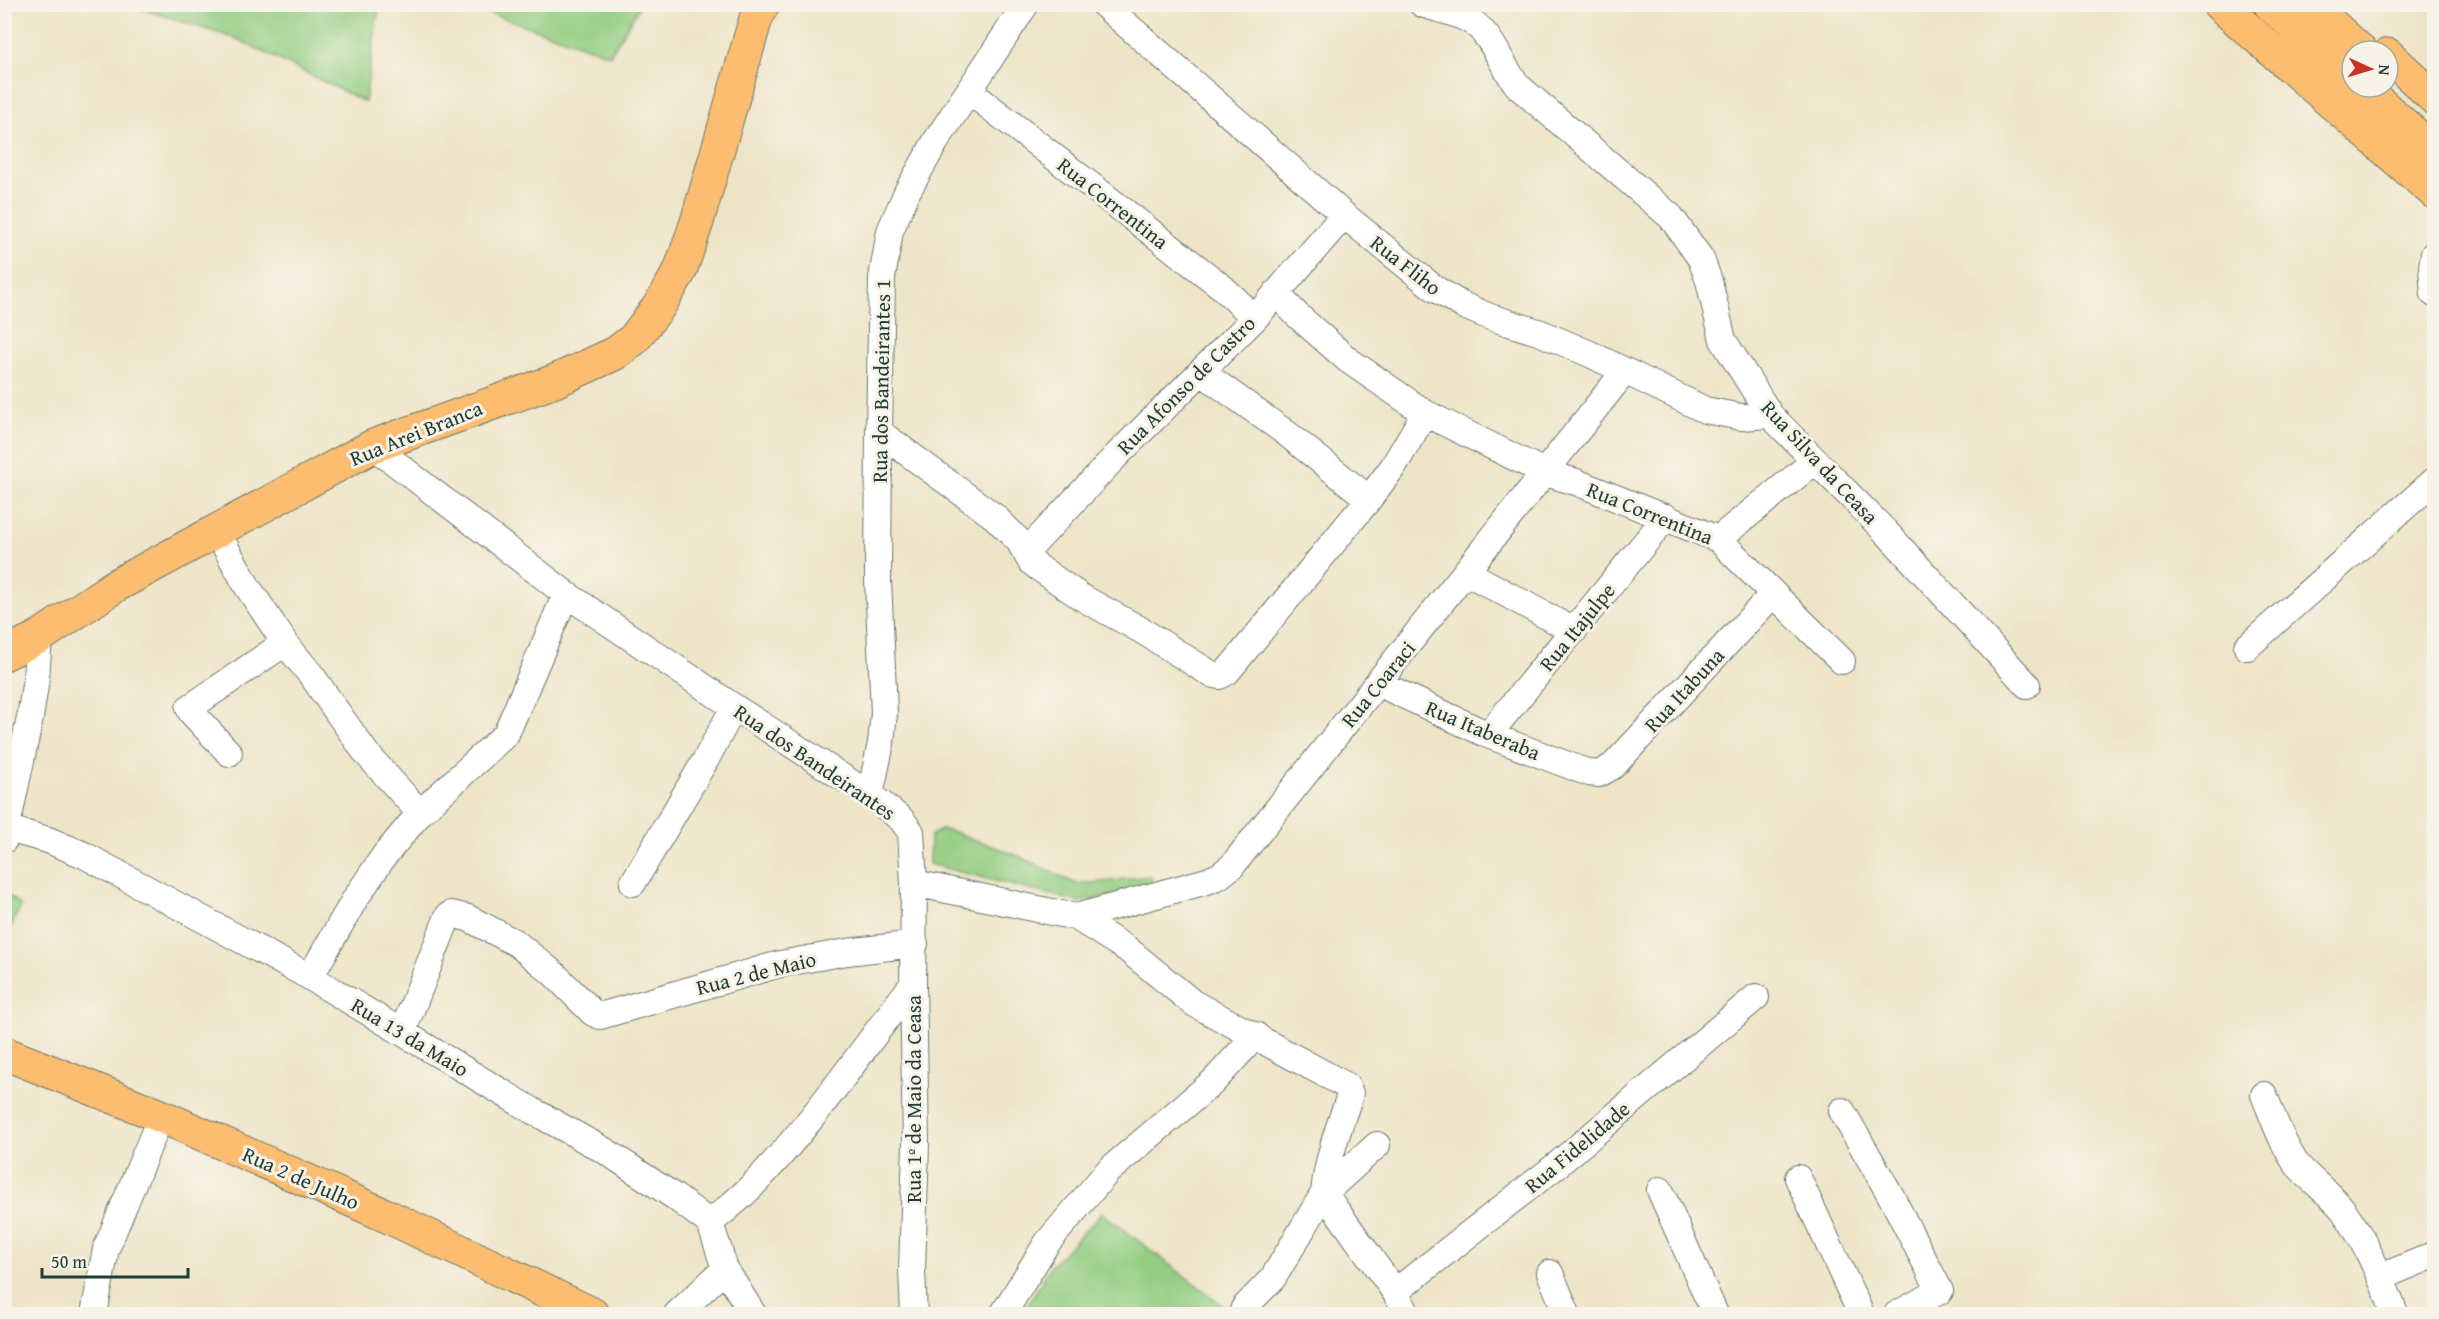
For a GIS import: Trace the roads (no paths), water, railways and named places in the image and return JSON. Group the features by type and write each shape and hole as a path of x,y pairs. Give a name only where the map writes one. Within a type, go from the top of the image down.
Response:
{"main road":[{"name":"Rua Arei Branca","path":"4,654 39,637 114,586 373,446 555,381 616,353 634,339 659,306 680,271 697,222 756,18 763,4"},
{"path":"2219,4 2434,192"},
{"path":"2270,4 2340,67"},
{"path":"2309,4 2348,39"},
{"path":"2334,4 2371,39"},
{"path":"2400,66 2434,98"},
{"path":"2400,86 2434,117"},
{"path":"2376,99 2434,151"},
{"name":"Rua 2 de Julho","path":"5,1054 161,1116 387,1216 592,1314"}],"street":[{"name":"Rua dos Bandeirantes 1","path":"870,795 881,743 884,713 878,580 879,432 882,278 890,231 907,192 1026,4"},
{"name":"Rua Fliho","path":"1103,4 1410,271 1462,305 1490,317 1541,333 1713,413 1741,417 1770,415"},
{"name":"Rua Silva da Ceasa","path":"1422,4 1467,19 1477,26 1509,77 1518,87 1671,217 1701,259 1710,280 1723,340 1770,415 1885,531 2027,685"},
{"name":"Rua Correntina","path":"969,91 1222,287 1255,318"},
{"name":"Rua Afonso de Castro","path":"1026,552 1114,457 1255,318 1344,215"},
{"path":"2434,254 2432,267 2434,294"},
{"name":"Rua Correntina","path":"1276,293 1348,360 1425,413 1546,473 1666,517 1718,539 1842,661"},
{"name":"Rua Coaraci","path":"1076,917 1219,876 1232,866 1625,371"},
{"path":"1202,372 1286,433 1369,499"},
{"path":"879,432 995,517 1009,530 1031,562 1039,568 1081,597 1141,630 1211,674 1219,676 1227,672 1369,499 1393,467 1425,413"},
{"name":"Rua dos Bandeirantes","path":"373,446 566,594 870,795 901,819 911,832 914,883"},
{"path":"1718,539 1815,461"},
{"path":"2247,647 2434,481"},
{"name":"Rua Itajulpe","path":"1488,735 1666,517"},
{"path":"217,532 247,586 285,643 312,676 366,753 420,813"},
{"path":"1466,572 1574,632"},
{"path":"310,977 355,899 384,856 420,813 506,734 566,594"},
{"name":"Rua Itabuna","path":"1589,773 1599,774 1612,766 1773,594"},
{"path":"6,834 36,680 39,637"},
{"path":"230,753 190,712 189,708 285,643"},
{"name":"Rua Itaberaba","path":"1378,683 1488,735 1589,773"},
{"path":"633,883 734,707"},
{"name":"Rua 13 da Maio","path":"6,834 48,840 84,855 310,977 533,1111 607,1152 710,1223"},
{"path":"914,883 1076,917 1127,949 1193,1003 1343,1083 1350,1094 1332,1150 1324,1193 1395,1292 1407,1314"},
{"name":"Rua 1º de Maio da Ceasa","path":"914,883 916,1144 912,1270 914,1314"},
{"name":"Rua 2 de Maio","path":"403,1031 448,916 454,914 468,918 516,943 553,973 593,1013 600,1016 780,964 847,952 915,944"},
{"path":"753,1314 725,1269 710,1223 751,1187 795,1137 913,984"},
{"name":"Rua Fidelidade","path":"1395,1292 1557,1165 1755,998"},
{"path":"1003,1314 1047,1243 1108,1170 1206,1089 1256,1035"},
{"path":"2264,1095 2279,1133 2296,1163 2334,1198 2346,1214 2381,1277 2395,1314"},
{"path":"1842,1111 1891,1196 1940,1291 1897,1314"},
{"path":"94,1314 106,1249 161,1116"},
{"path":"1243,1311 1273,1278 1324,1193 1377,1146"},
{"path":"1798,1178 1861,1314"},
{"path":"1660,1190 1715,1314"},
{"path":"2381,1277 2434,1255"},
{"path":"677,1314 725,1269"},
{"path":"1550,1273 1567,1314"}]}
